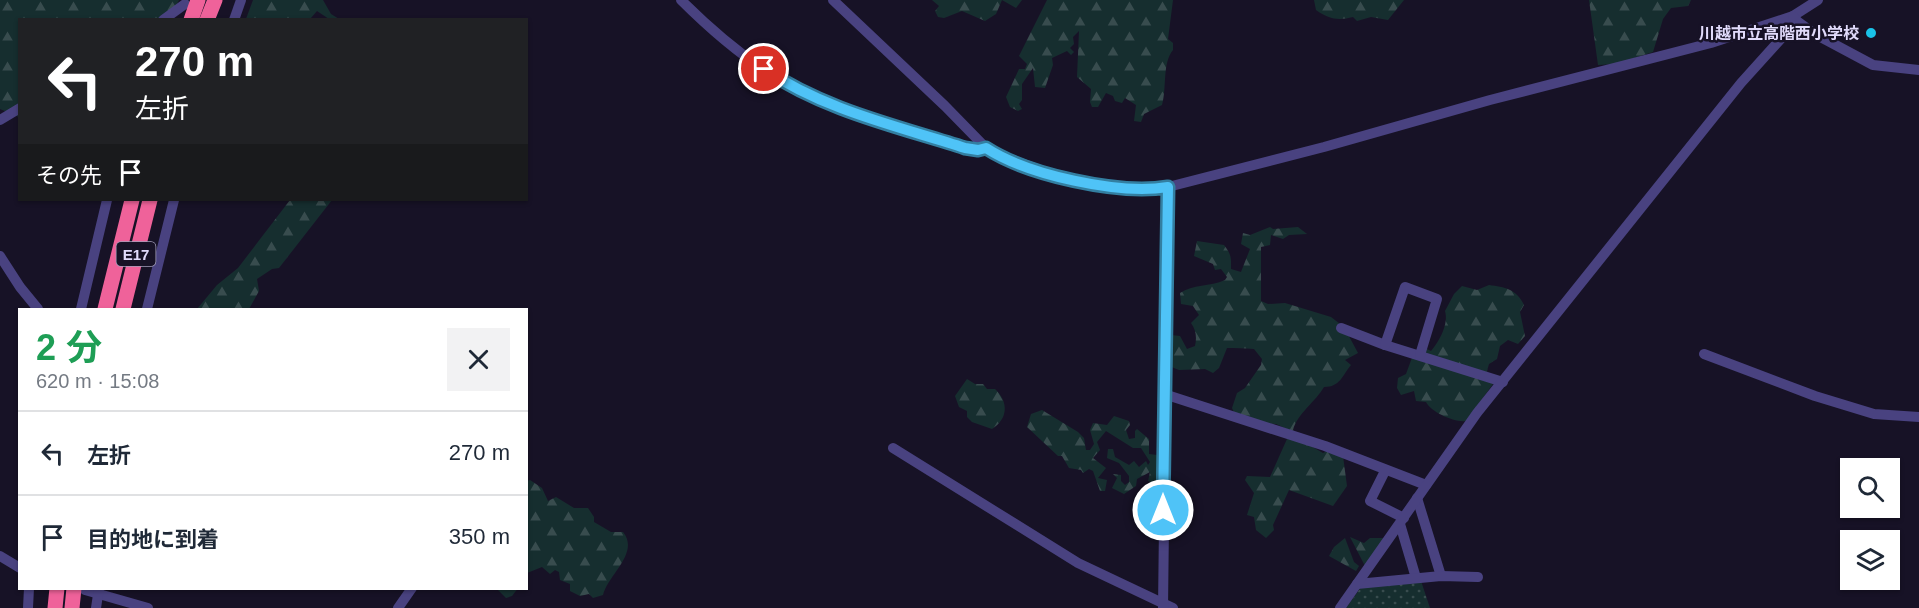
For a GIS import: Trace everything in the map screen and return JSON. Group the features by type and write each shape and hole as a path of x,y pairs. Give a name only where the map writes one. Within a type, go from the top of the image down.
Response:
{"highway":[{"path":"208,18 215,0"},
{"path":"191,2 191,18"},
{"name":"E17","path":"105,308 132,201"},
{"name":"E17","path":"123,308 150,201"},
{"path":"55,608 57,590"},
{"path":"72,608 79,590"}],"street":[{"path":"235,18 241,0"},
{"path":"681,0 746,56 783,82 809,95 866,117 965,148 978,150 986,148"},
{"path":"832,0 945,106 986,148 1006,159 1046,172 1118,189 1148,190 1168,187 1795,19"},
{"path":"1340,608 1477,413 1741,82 1795,19 1818,0"},
{"path":"166,18 191,2"},
{"path":"1795,19 1815,34 1873,65 1919,70"},
{"path":"0,120 18,109"},
{"path":"893,448 1078,562 1166,607 1164,393 1168,187"},
{"path":"81,308 107,201"},
{"path":"147,308 174,201"},
{"path":"0,256 37,308"},
{"path":"1385,345 1405,287 1437,299 1420,356"},
{"path":"1341,328 1385,345 1503,382"},
{"path":"1704,354 1815,396 1874,414 1919,417"},
{"path":"1164,393 1325,446 1384,471 1426,485"},
{"path":"1384,471 1370,501 1402,521 1416,578"},
{"path":"1418,498 1441,576"},
{"path":"0,556 18,567"},
{"path":"1357,584 1441,576 1479,577"},
{"path":"28,608 29,590"},
{"path":"96,608 99,590 148,608"},
{"path":"398,608 411,590"}],"green space":[{"path":"0,0 179,0 170,18 18,18 18,117 0,109"},
{"path":"253,0 323,0 331,14 337,18 328,18 317,11 311,18 246,18"},
{"path":"932,0 1002,0 996,14 985,21 962,11 944,18 938,17 935,11 939,6"},
{"path":"1002,0 1022,0 1016,8"},
{"path":"1047,0 1173,0 1168,39 1173,43 1173,50 1167,62 1162,105 1144,114 1141,122 1134,121 1136,105 1125,98 1122,103 1115,101 1113,96 1106,93 1098,107 1092,107 1091,89 1077,77 1079,31 1073,37 1074,44 1070,48 1074,52 1071,55 1067,51 1052,58 1053,65 1045,88 1035,87 1033,68 1022,84 1022,100 1019,104 1022,109 1018,111 1010,107 1006,97 1019,69 1025,69 1027,64 1019,56"},
{"path":"1314,0 1404,0 1388,20 1371,17 1357,21 1353,17 1338,19 1325,15 1316,10"},
{"path":"1589,0 1691,0 1688,6 1671,8 1663,19 1653,52 1616,64 1598,65"},
{"path":"289,201 331,201 279,268 272,269 257,279 259,291 250,308 198,308 217,285 238,268"},
{"path":"1270,227 1273,229 1298,227 1307,234 1289,235 1283,239 1271,235 1270,245 1261,247 1261,301 1268,304 1285,303 1331,317 1344,327 1358,353 1345,360 1351,365 1343,377 1334,385 1324,387 1298,418 1293,430 1299,439 1323,453 1331,449 1343,456 1347,486 1333,506 1289,490 1273,525 1274,530 1266,538 1256,530 1254,517 1247,515 1254,493 1245,480 1247,476 1270,477 1287,439 1287,429 1276,424 1239,423 1232,408 1237,393 1245,388 1261,365 1262,359 1254,349 1227,348 1219,368 1213,373 1205,369 1179,370 1169,366 1171,335 1180,336 1187,349 1195,346 1196,343 1195,331 1191,323 1199,315 1193,306 1181,304 1180,293 1190,288 1225,280 1227,277 1221,269 1215,270 1213,264 1194,256 1197,241 1224,245 1230,254 1231,269 1241,272 1250,249 1241,244 1243,233 1250,235"},
{"path":"1489,285 1510,290 1518,295 1524,305 1520,312 1525,336 1518,344 1508,340 1500,346 1497,359 1489,364 1487,371 1493,384 1466,421 1450,419 1438,413 1426,402 1416,401 1414,391 1401,395 1397,388 1398,378 1406,374 1413,355 1425,348 1431,351 1437,343 1446,321 1445,311 1454,294 1462,286 1477,290"},
{"path":"967,379 975,384 983,384 987,389 995,389 1003,399 1004,415 992,429 972,422 967,417 967,411 959,407 955,396"},
{"path":"1042,410 1078,432 1084,438 1086,450 1090,450 1094,444 1090,430 1093,423 1107,425 1114,416 1129,421 1130,425 1126,430 1129,439 1135,438 1137,429 1149,439 1149,454 1157,455 1160,476 1155,484 1148,481 1150,472 1137,479 1136,486 1124,494 1112,488 1117,478 1113,474 1121,475 1121,481 1125,485 1129,482 1129,476 1119,463 1107,458 1108,449 1113,449 1115,457 1129,465 1134,461 1139,467 1146,461 1148,465 1150,462 1141,448 1133,448 1106,431 1097,442 1100,450 1093,458 1106,468 1098,478 1107,480 1105,491 1100,491 1093,471 1089,469 1083,473 1081,470 1069,468 1062,456 1058,456 1027,427 1031,414"},
{"path":"528,480 542,488 548,501 556,497 574,508 588,508 594,517 594,522 611,532 623,532 628,548 603,595 593,598 589,594 580,596 570,591 570,584 560,580 559,572 555,570 550,574 542,567 528,573"},
{"path":"1350,537 1364,543 1370,538 1384,538 1365,566"},
{"path":"1345,538 1354,562 1359,566 1356,571 1329,556 1334,547"},
{"path":"1421,581 1430,608 1346,608 1362,586"},
{"path":"498,590 516,590 512,596 506,598"}],"place":[{"name":"川越市立高階西小学校","path":"1871,33"}],"route":[{"path":"764,69 809,95 866,117 965,148 978,150 986,148 1006,159 1046,172 1118,189 1148,190 1168,187 1163,510"}]}
